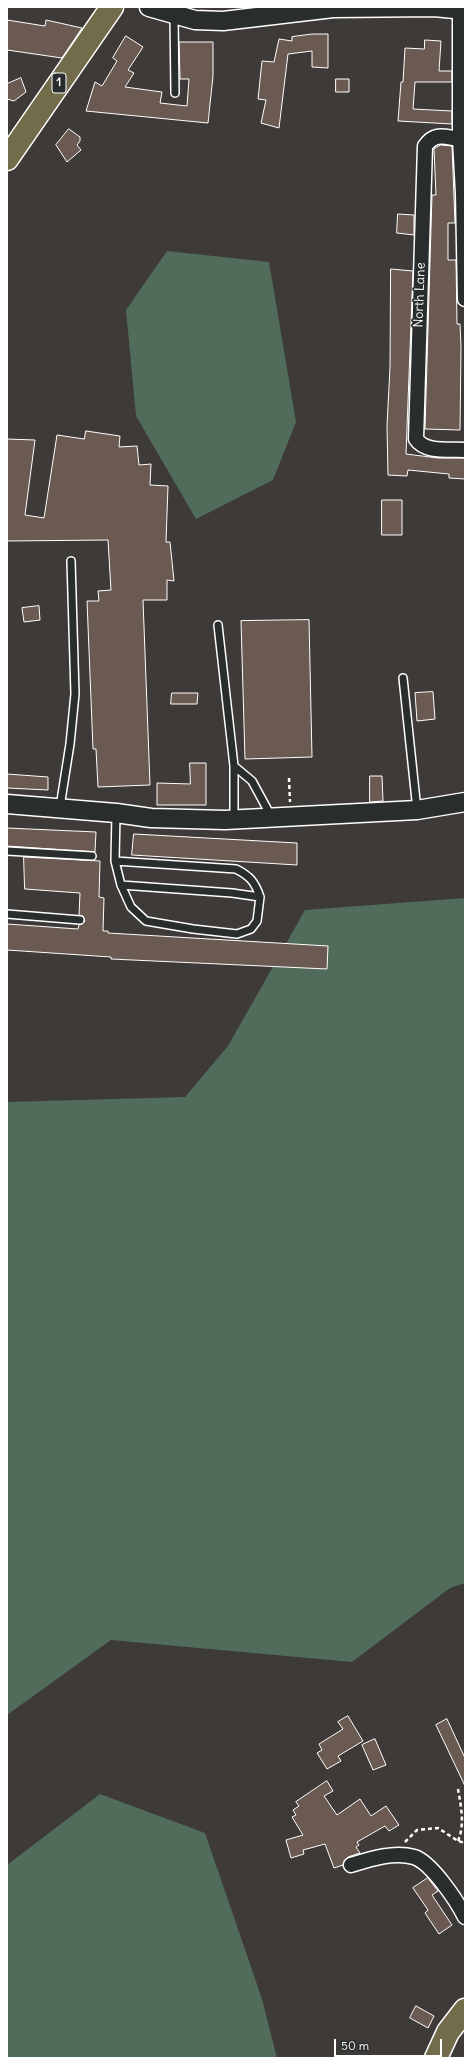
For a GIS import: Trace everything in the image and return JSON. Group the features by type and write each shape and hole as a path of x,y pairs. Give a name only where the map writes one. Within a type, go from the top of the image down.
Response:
{"main road":[{"name":"1","path":"7,159 112,7"},
{"path":"436,2058 448,2032 465,2010"}],"street":[{"path":"149,7 174,16 195,20 223,21 333,8 434,7 462,10 460,139 463,193 465,299"},
{"name":"North Lane","path":"460,139 438,136 430,139 425,146 416,439 419,444 426,447 465,450"},
{"path":"7,804 116,813 151,818 234,820 417,810 465,802"},
{"path":"351,1865 373,1858 394,1855 414,1857 427,1865 443,1884 465,1917"}],"lane":[{"path":"174,16 174,93"},
{"path":"60,808 70,744 74,694 71,561"},
{"path":"218,625 234,766 234,820"},
{"path":"403,678 417,810"},
{"path":"234,766 252,781 272,818"},
{"path":"115,861 236,869 249,876 255,882 260,897 257,921 251,929 237,934 193,929 146,920 131,907 121,886 115,861 116,813"},
{"path":"7,852 92,856"},
{"path":"121,886 232,893 260,897"},
{"path":"7,914 80,920"}],"path":[{"path":"289,778 292,817"},
{"path":"458,1789 463,1810 460,1820 461,1832 458,1841"},
{"path":"394,1855 416,1830 438,1828 458,1841 465,1843"}],"green space":[{"path":"167,251 269,262 296,422 273,480 196,519 136,416 126,310"},
{"path":"465,898 465,1583 450,1588 352,1662 111,1640 7,1715 7,1102 185,1097 228,1046 305,910"},
{"path":"100,1794 205,1833 262,1999 277,2058 7,2058 7,1865"}],"building":[{"path":"7,20 45,26 46,20 82,28 62,58 7,50"},
{"path":"313,34 328,34 328,68 312,67 312,51 288,54 279,128 261,123 266,100 258,99 262,61 274,62 279,39 292,41 292,37"},
{"path":"126,36 143,47 128,70 134,73 125,87 162,92 160,103 187,106 189,79 180,79 179,42 213,42 213,76 208,123 86,111 95,82 102,86 117,61 113,58"},
{"path":"425,40 441,41 439,71 452,71 452,82 415,82 413,109 452,111 452,124 398,121 401,82 403,82 405,48 424,49"},
{"path":"21,78 26,92 14,101 7,99 7,84"},
{"path":"336,79 349,79 349,92 336,92"},
{"path":"69,129 80,137 80,141 77,145 81,150 67,162 56,145"},
{"path":"441,145 452,146 455,223 448,223 448,260 456,260 457,324 460,324 461,347 460,430 425,429 432,195 436,195 434,149"},
{"path":"398,214 414,215 414,235 397,233"},
{"path":"391,269 413,271 406,454 438,458 465,458 465,479 449,478 449,474 408,470 407,476 388,475 387,426 390,367"},
{"path":"86,431 120,436 119,447 137,446 139,465 151,464 150,485 168,486 166,542 170,542 174,581 167,580 167,600 143,600 150,785 98,787 96,749 93,749 87,601 99,601 98,591 111,590 108,540 7,541 7,439 35,440 25,515 44,518 57,435 84,439"},
{"path":"382,500 402,500 402,535 382,535"},
{"path":"39,606 40,620 24,622 22,608"},
{"path":"309,620 312,757 245,759 241,621"},
{"path":"433,692 435,719 417,721 415,693"},
{"path":"172,693 198,693 197,704 171,704"},
{"path":"190,763 206,763 206,805 157,805 157,783 190,784"},
{"path":"7,774 48,777 48,790 7,788"},
{"path":"370,776 382,776 383,801 370,802"},
{"path":"7,828 96,832 95,852 7,846"},
{"path":"134,834 297,843 297,865 132,855"},
{"path":"24,857 100,861 99,897 104,898 103,931 108,931 108,933 328,946 327,969 111,959 111,957 7,950 7,924 78,929 79,925 85,921 83,916 79,915 80,893 25,889"},
{"path":"348,1716 363,1741 338,1756 341,1761 327,1769 317,1753 322,1750 319,1744 343,1729 338,1722"},
{"path":"447,1719 465,1758 465,1786 436,1725"},
{"path":"375,1739 386,1765 373,1770 362,1745"},
{"path":"327,1781 333,1791 324,1796 337,1815 360,1799 371,1816 386,1806 399,1825 389,1831 385,1826 357,1842 359,1845 356,1847 360,1853 348,1857 343,1865 334,1868 325,1844 303,1850 304,1854 291,1858 286,1840 303,1835 292,1817 296,1815 293,1810 299,1806 296,1802"},
{"path":"428,1878 438,1891 432,1895 452,1925 439,1934 425,1913 428,1910 413,1888"},
{"path":"416,2006 434,2016 428,2028 410,2018"}]}
